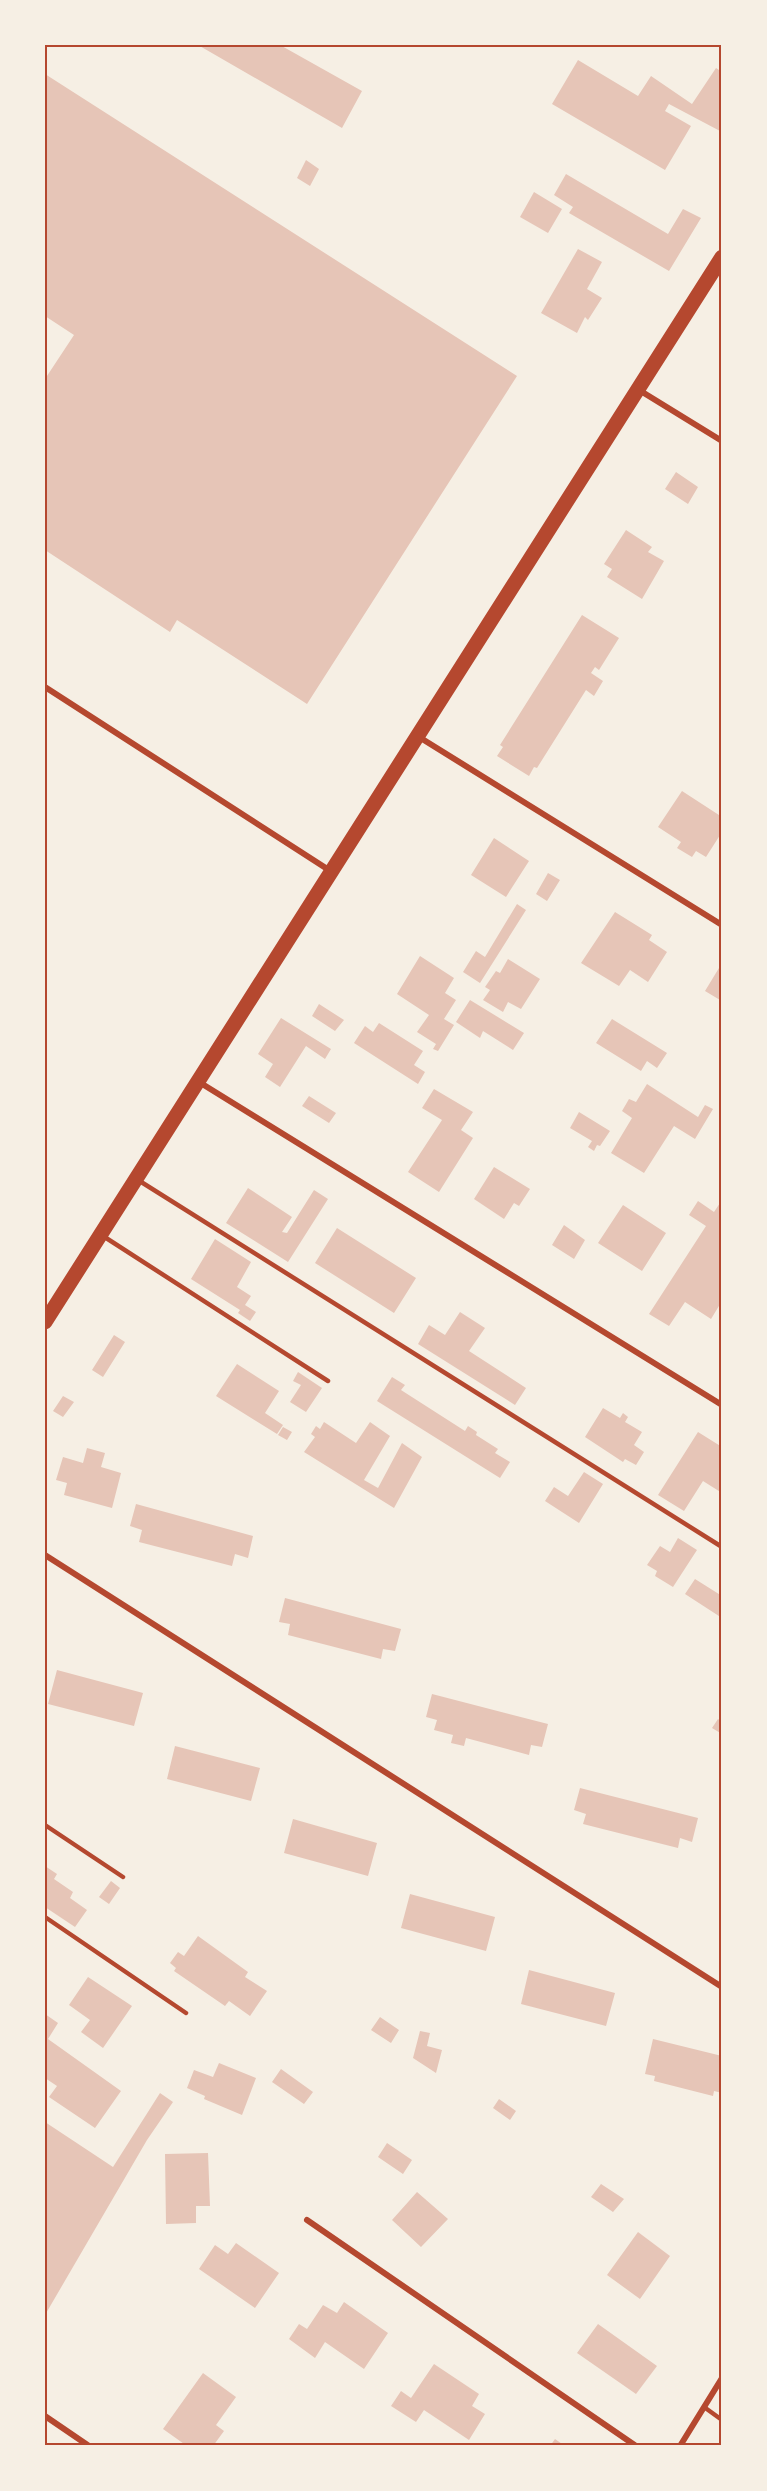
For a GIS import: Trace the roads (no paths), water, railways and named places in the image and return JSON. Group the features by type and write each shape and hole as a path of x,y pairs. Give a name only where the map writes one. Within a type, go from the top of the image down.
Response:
{"main road":[{"path":"45,1323 722,257"}],"street":[{"path":"639,390 722,441"},
{"path":"45,687 332,872"},
{"path":"419,737 722,925"},
{"path":"198,1081 722,1405"},
{"path":"45,1555 722,1987"},
{"path":"307,2220 636,2446"},
{"path":"680,2446 722,2378"},
{"path":"45,2416 89,2446"}],"lane":[{"path":"136,1179 722,1547"},
{"path":"100,1235 328,1381"},
{"path":"45,1825 123,1877"},
{"path":"45,1917 186,2013"},
{"path":"704,2407 722,2420"}]}
